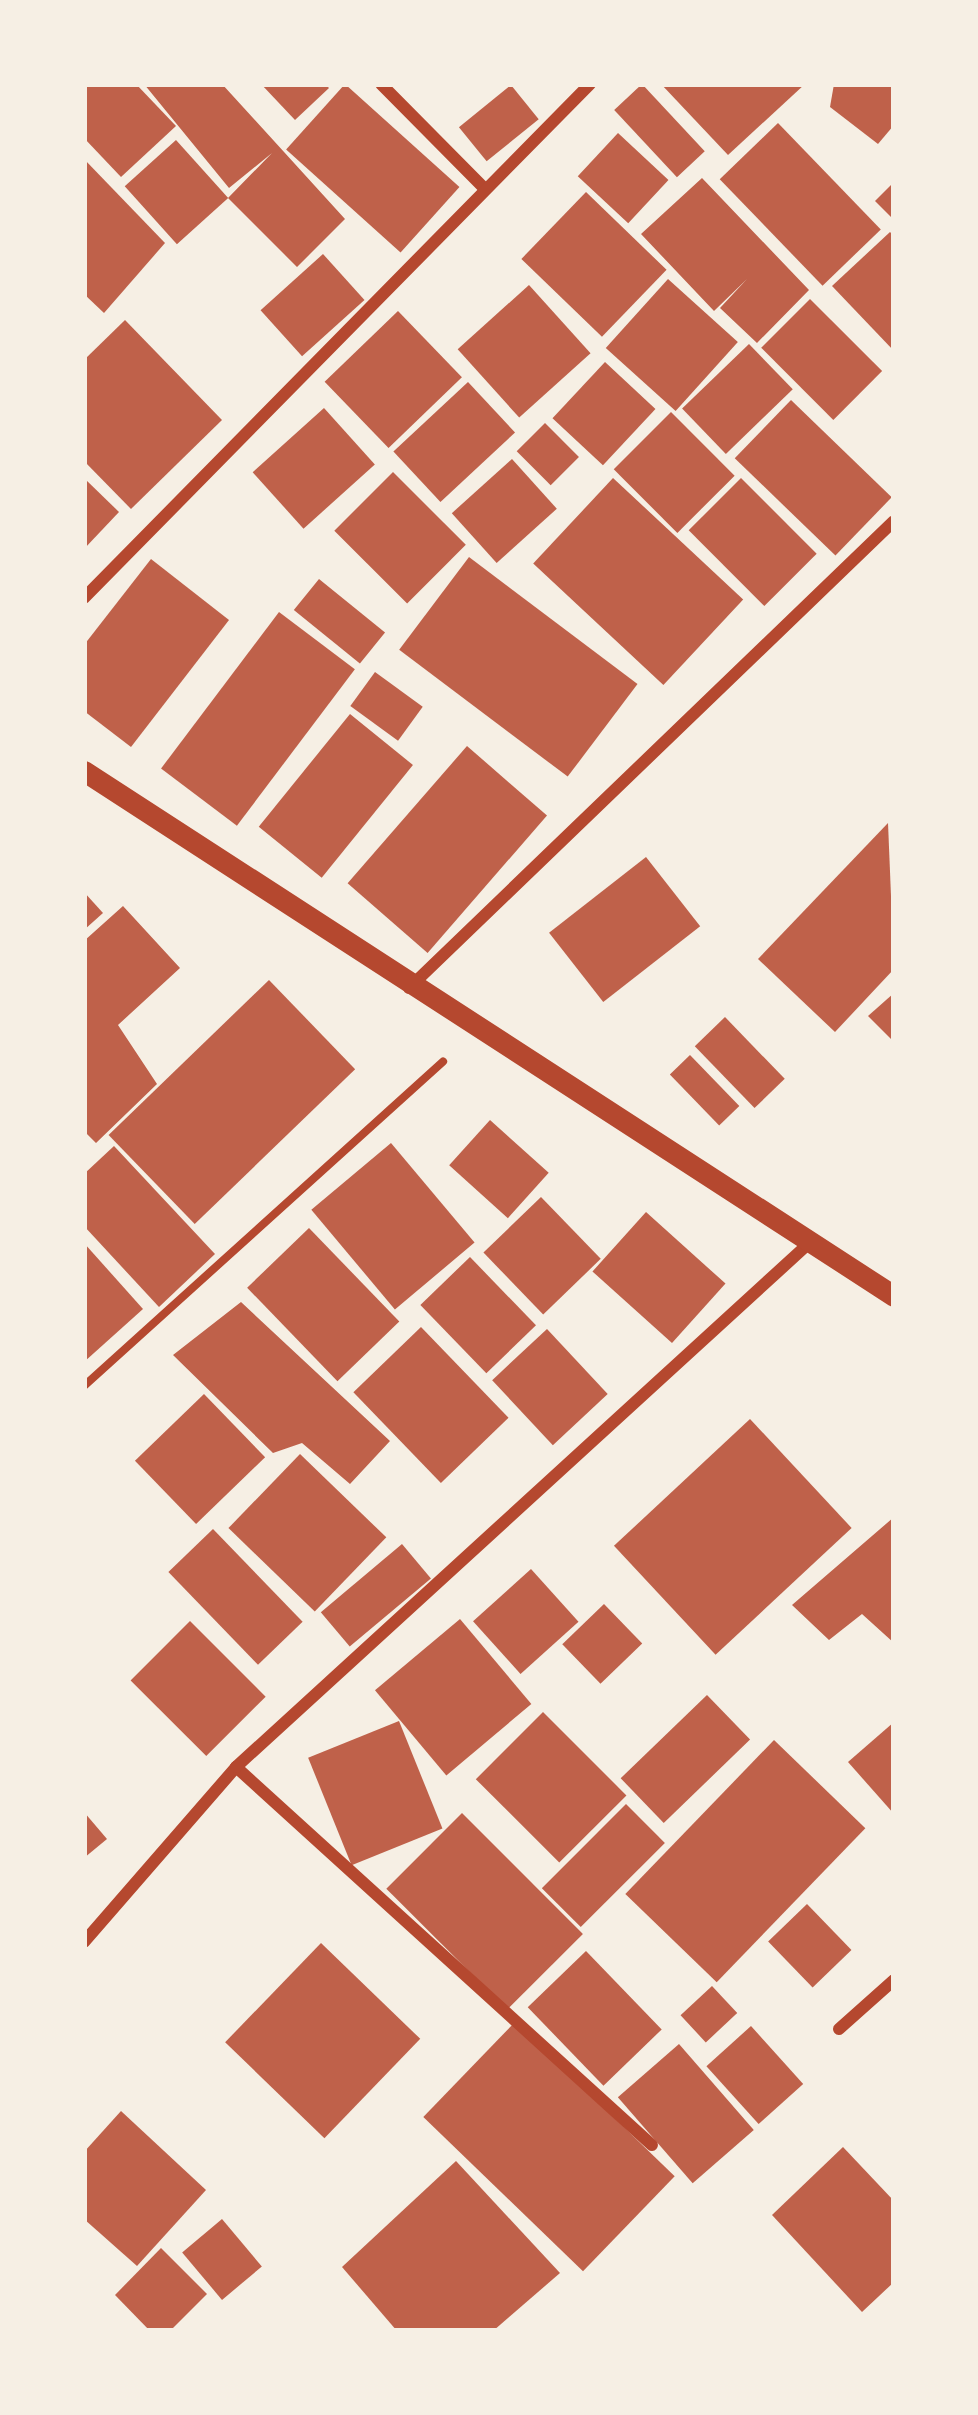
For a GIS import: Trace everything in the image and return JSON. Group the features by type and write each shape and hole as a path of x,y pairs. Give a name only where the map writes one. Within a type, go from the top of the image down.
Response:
{"street":[{"path":"381,84 483,187"},
{"path":"84,598 483,187 590,84"},
{"path":"408,989 894,521"},
{"path":"84,771 408,989 806,1246 894,1296"},
{"path":"84,1942 236,1766 806,1246"},
{"path":"236,1766 652,2145"},
{"path":"839,2029 894,1980"}],"path":[{"path":"84,1386 475,1032"}],"building":[{"path":"84,84 136,84 176,126 121,177 84,138"},
{"path":"144,84 222,84 345,219 297,267 228,198 272,153 229,188"},
{"path":"261,84 325,84 329,88 295,120"},
{"path":"345,84 459,187 401,252 286,149"},
{"path":"642,84 705,151 677,177 614,110"},
{"path":"661,84 805,84 728,155"},
{"path":"834,84 894,84 894,125 878,144 830,107"},
{"path":"511,85 539,119 487,161 459,127"},
{"path":"778,123 881,229 823,286 720,179"},
{"path":"618,133 668,180 628,223 578,176"},
{"path":"176,140 228,198 177,244 125,186"},
{"path":"84,159 165,243 104,313 84,294"},
{"path":"702,178 809,290 757,343 720,308 747,279 714,311 641,234"},
{"path":"894,182 894,220 875,201"},
{"path":"586,192 667,270 602,337 521,259"},
{"path":"890,232 894,236 894,351 832,286"},
{"path":"323,254 364,300 302,356 261,310"},
{"path":"668,279 738,342 676,411 606,348"},
{"path":"529,285 591,353 519,418 458,349"},
{"path":"810,299 882,371 833,420 761,348"},
{"path":"398,311 462,377 389,448 325,382"},
{"path":"125,320 222,420 131,509 84,461 84,360"},
{"path":"749,344 793,389 726,454 682,409"},
{"path":"605,362 655,409 603,465 552,418"},
{"path":"468,382 515,432 440,502 393,452"},
{"path":"791,400 892,497 835,556 735,458"},
{"path":"324,408 375,464 304,529 253,472"},
{"path":"671,412 735,476 677,533 614,469"},
{"path":"545,423 579,457 551,485 517,451"},
{"path":"512,459 557,509 497,563 452,513"},
{"path":"393,472 466,545 407,604 334,531"},
{"path":"84,478 119,512 84,549"},
{"path":"613,478 743,599 663,685 533,564"},
{"path":"741,478 817,554 764,606 689,530"},
{"path":"469,557 638,684 568,777 399,650"},
{"path":"151,559 229,620 131,747 84,711 84,645"},
{"path":"319,579 385,632 360,664 294,610"},
{"path":"279,612 355,669 237,826 161,769"},
{"path":"375,672 423,707 398,741 350,706"},
{"path":"350,714 413,765 322,878 259,827"},
{"path":"467,746 547,816 428,953 348,883"},
{"path":"888,823 894,969 835,1032 758,959"},
{"path":"646,857 700,926 603,1002 549,933"},
{"path":"84,892 103,913 84,930"},
{"path":"123,906 180,968 118,1025 157,1084 96,1143 84,1131 84,941"},
{"path":"269,980 355,1069 195,1224 109,1135"},
{"path":"894,993 894,1042 868,1016"},
{"path":"725,1017 785,1079 755,1108 695,1046"},
{"path":"690,1055 739,1106 719,1126 670,1074"},
{"path":"490,1120 549,1173 508,1218 449,1165"},
{"path":"391,1143 475,1243 395,1309 311,1210"},
{"path":"114,1146 215,1254 159,1307 84,1226 84,1174"},
{"path":"541,1197 601,1259 543,1314 483,1253"},
{"path":"646,1212 726,1284 672,1343 592,1271"},
{"path":"309,1228 399,1322 337,1381 247,1288"},
{"path":"84,1243 143,1309 84,1362"},
{"path":"470,1257 536,1325 486,1373 420,1305"},
{"path":"241,1302 390,1441 350,1484 302,1443 273,1453 173,1355"},
{"path":"421,1327 509,1418 441,1483 353,1392"},
{"path":"547,1329 608,1394 553,1445 492,1380"},
{"path":"204,1394 265,1457 196,1524 135,1461"},
{"path":"750,1419 852,1528 716,1655 614,1546"},
{"path":"300,1454 386,1537 315,1611 228,1528"},
{"path":"894,1517 894,1643 862,1614 829,1640 792,1605"},
{"path":"213,1529 303,1622 258,1665 168,1572"},
{"path":"402,1544 431,1578 350,1647 321,1612"},
{"path":"531,1569 579,1622 521,1674 473,1621"},
{"path":"604,1604 642,1644 600,1684 562,1644"},
{"path":"460,1619 531,1704 446,1775 375,1690"},
{"path":"190,1621 266,1697 206,1756 131,1680"},
{"path":"707,1695 750,1740 664,1823 621,1778"},
{"path":"543,1712 626,1795 559,1863 476,1779"},
{"path":"399,1721 442,1829 352,1865 308,1758"},
{"path":"894,1722 894,1814 848,1762"},
{"path":"774,1740 865,1828 717,1982 625,1894"},
{"path":"626,1804 665,1843 581,1927 542,1888"},
{"path":"84,1812 107,1839 84,1858"},
{"path":"462,1813 583,1934 507,2010 386,1889"},
{"path":"807,1904 851,1950 813,1988 768,1942"},
{"path":"321,1943 420,2039 324,2138 225,2042"},
{"path":"586,1951 662,2029 603,2086 528,2007"},
{"path":"712,1986 737,2013 706,2042 681,2015"},
{"path":"515,2022 675,2176 583,2271 423,2117"},
{"path":"751,2026 803,2084 759,2124 706,2066"},
{"path":"679,2044 754,2130 693,2183 618,2097"},
{"path":"121,2111 206,2190 137,2266 84,2219 84,2152"},
{"path":"843,2147 894,2201 894,2282 862,2312 772,2215"},
{"path":"456,2161 560,2273 493,2331 397,2331 342,2267"},
{"path":"222,2219 262,2266 222,2300 182,2252"},
{"path":"161,2248 207,2294 170,2331 150,2331 115,2295"}]}
